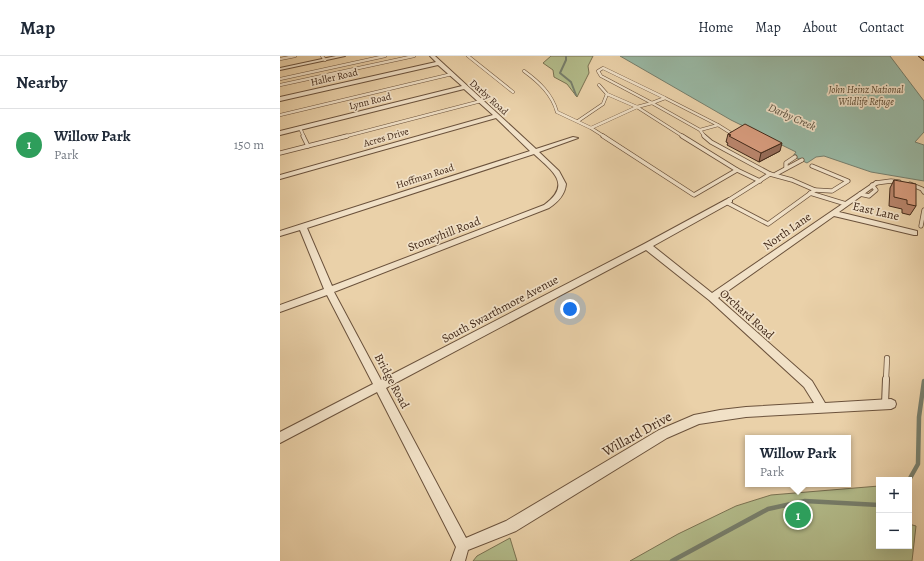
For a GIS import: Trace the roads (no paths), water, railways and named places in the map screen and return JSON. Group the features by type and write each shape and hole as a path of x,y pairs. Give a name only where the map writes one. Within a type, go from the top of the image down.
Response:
{"street":[{"path":"280,69 324,58 343,56"},
{"name":"Darby Road","path":"432,56 534,151"},
{"name":"Haller Road","path":"280,99 439,63"},
{"name":"Lynn Road","path":"280,133 465,87"},
{"name":"Acres Drive","path":"280,177 497,116"},
{"name":"Hoffman Road","path":"280,234 575,138"},
{"name":"Stoneyhill Road","path":"280,309 547,207 560,194 563,188 563,182 561,177 534,151"},
{"name":"North Lane","path":"712,298 874,184"},
{"name":"South Swarthmore Avenue","path":"280,438 647,246 728,201"},
{"name":"East Lane","path":"833,213 914,233"},
{"name":"Bridge Road","path":"304,226 329,290 463,546"},
{"name":"Orchard Road","path":"647,246 712,298 808,384 822,407"},
{"name":"Willard Drive","path":"463,546 510,526 663,434 698,420 720,415 822,407 888,404"},
{"path":"458,561 463,546"}],"lane":[{"path":"280,59 295,56"},
{"path":"280,79 385,56"},
{"path":"280,85 414,56"},
{"path":"468,56 513,92"},
{"path":"734,135 718,125 608,70 603,68 598,70 598,73 601,76 700,130 711,142 770,174 776,174 815,190 832,191 848,181 812,166"},
{"path":"524,71 537,80 552,96 558,112 591,128 694,195 737,170"},
{"path":"280,115 452,74"},
{"path":"600,86 607,94 638,108 737,170 760,181"},
{"path":"578,121 603,104 607,94"},
{"path":"591,128 665,98"},
{"path":"280,153 480,101"},
{"path":"700,130 718,125"},
{"path":"300,128 308,146"},
{"path":"786,168 786,163 795,157"},
{"path":"776,174 786,168 792,168 802,160"},
{"path":"770,174 728,201 768,224 815,190"},
{"path":"874,184 891,181 902,183"},
{"path":"907,184 915,185 924,192"},
{"path":"810,193 846,204"},
{"path":"921,226 924,210"},
{"path":"887,358 888,404"}],"water":[{"name":"Darby Creek","path":"620,56 890,56 924,101 924,132 915,142 924,145 924,181 871,172 824,156 816,157 807,163 793,156 796,152 731,120"}],"waterway":[{"path":"566,56 566,60 560,73 571,82 576,95"},
{"path":"911,477 918,464 919,417 924,381"},
{"path":"672,561 768,509 805,501 876,505"}],"place":[{"name":"Willow Park","path":"798,515"}],"park label":[{"name":"John Heinz National Wildlife Refuge","path":"866,94"}]}
